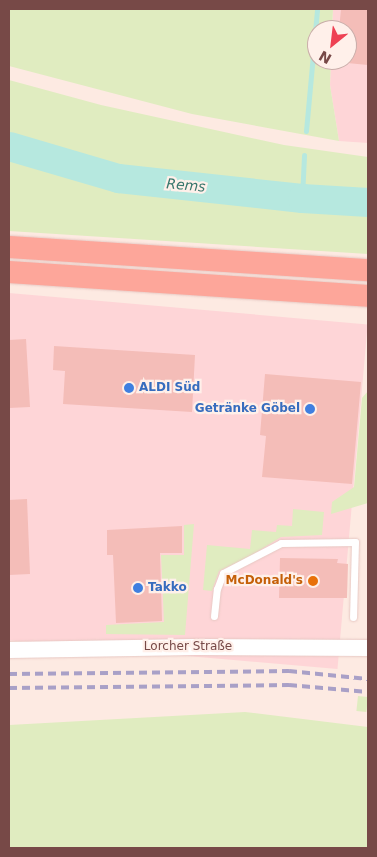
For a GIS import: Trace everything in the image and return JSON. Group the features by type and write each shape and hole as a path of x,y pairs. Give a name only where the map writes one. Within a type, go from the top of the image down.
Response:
{"highway":[{"path":"9,246 368,270"},
{"path":"9,272 368,296"}],"street":[{"name":"Lorcher Straße","path":"9,650 196,646 368,648"}],"lane":[{"path":"214,616 216,589 223,573 282,543 355,542 353,617"}],"shaded area":[{"path":"333,9 368,9 368,143 339,141 330,85 331,70 357,70 357,20 332,20"},
{"path":"9,293 368,324 337,669 9,640"}],"green space":[{"path":"9,9 333,9 332,20 307,20 307,70 331,70 330,85 339,141 192,114 9,66"},
{"path":"9,80 101,105 284,145 368,157 368,254 9,231"},
{"path":"368,391 368,503 331,514 332,502 354,487 362,398"},
{"path":"293,509 324,512 322,535 281,537 247,558 219,571 212,591 203,590 207,545 250,549 252,530 276,532 277,525 292,526"},
{"path":"194,524 185,635 106,634 106,625 164,622 161,555 184,555 184,525"},
{"path":"358,696 368,697 366,712 356,711"},
{"path":"245,712 368,727 368,848 9,848 9,725"}],"building":[{"path":"341,9 368,9 368,65 357,64 357,20 340,20"},
{"path":"26,339 30,407 9,408 9,340"},
{"name":"ALDI Süd","path":"54,346 195,355 192,412 63,404 65,371 53,370"},
{"name":"Getränke Göbel","path":"265,374 361,382 352,484 262,477 266,436 260,435"},
{"path":"27,499 30,574 9,575 9,500"},
{"name":"Takko","path":"182,526 182,553 160,553 162,621 116,623 113,555 107,555 107,530"},
{"name":"McDonald's","path":"280,558 338,559 337,563 348,564 347,598 279,598"}],"waterway":[{"path":"306,131 317,9"},
{"name":"Rems","path":"9,146 118,178 302,198 368,202"},
{"path":"302,198 304,155"}],"railway":[{"path":"9,674 289,671 368,679"},
{"path":"9,688 289,685 368,692"}],"place":[{"name":"ALDI Süd","path":"129,388"},
{"name":"Getränke Göbel","path":"310,409"},
{"name":"McDonald's","path":"313,581"},
{"name":"Takko","path":"138,588"}]}
